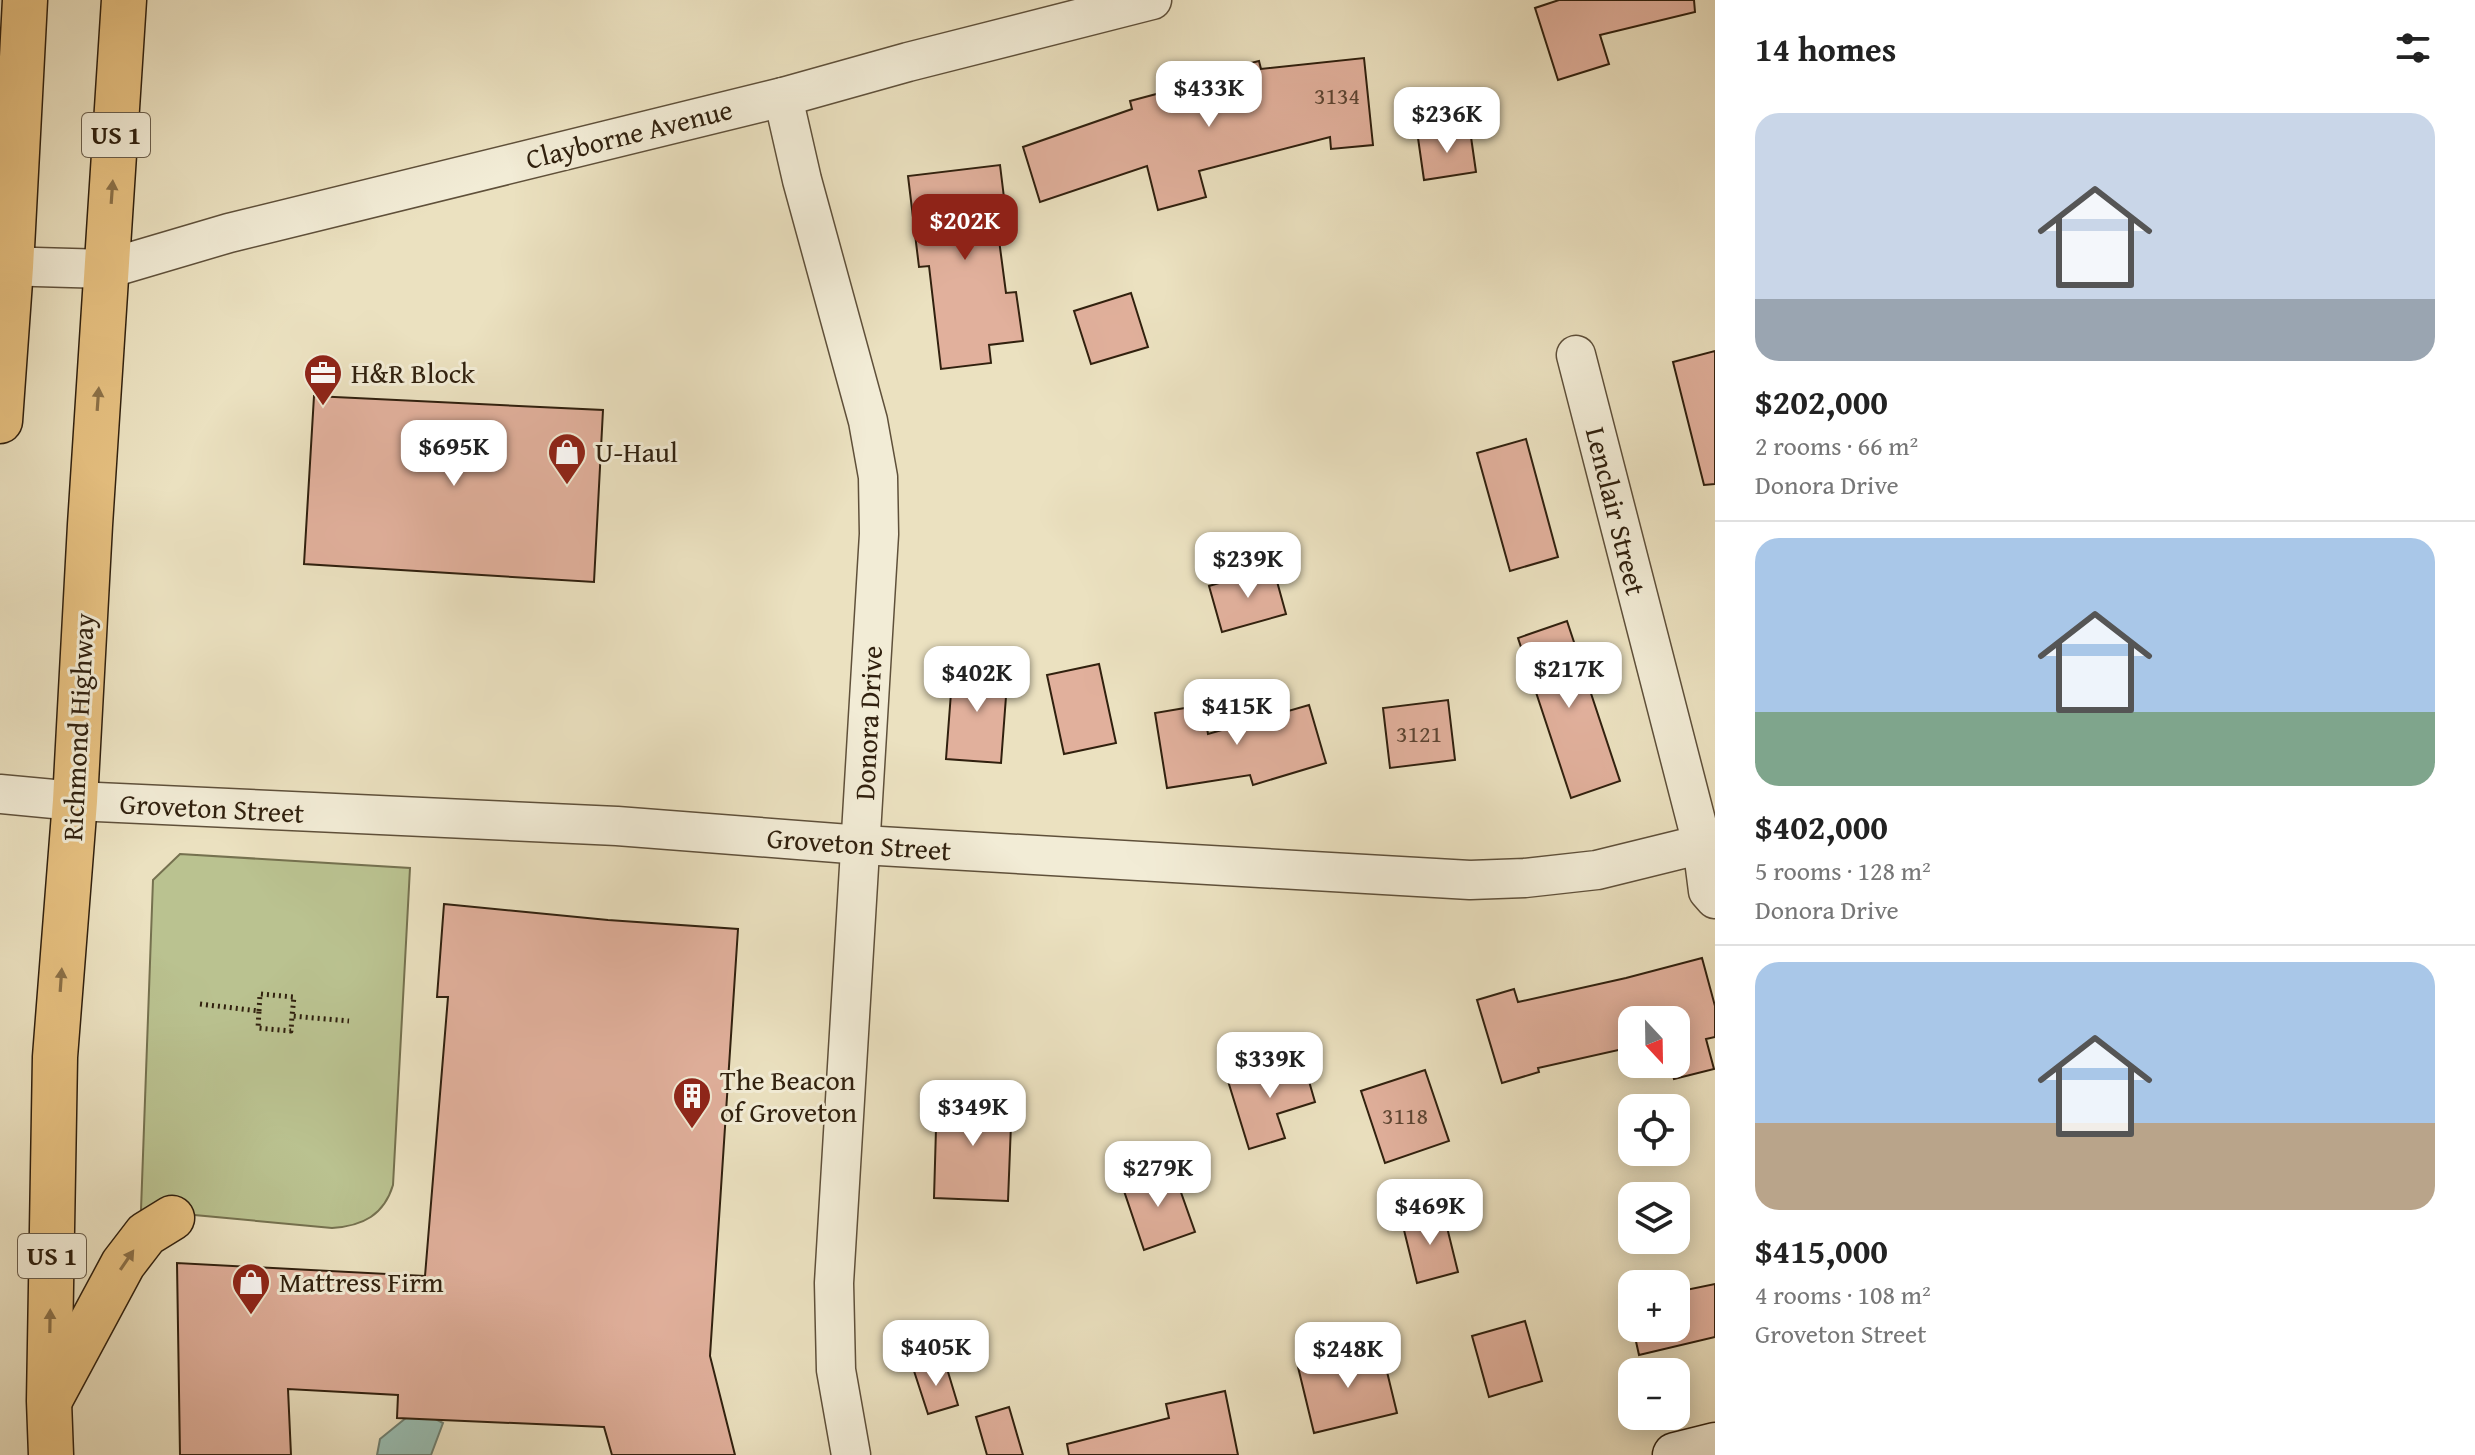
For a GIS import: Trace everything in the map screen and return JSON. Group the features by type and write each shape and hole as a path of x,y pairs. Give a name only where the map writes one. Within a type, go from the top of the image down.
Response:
{"highway":[{"path":"0,421 6,266 25,0"},
{"name":"Richmond Highway","path":"51,1455 49,1401 55,1057 75,801 124,0"},
{"path":"49,1401 123,1264 146,1234 172,1218"}],"street":[{"name":"Clayborne Avenue","path":"6,266 107,269 229,233 783,97 1152,0"},
{"name":"Donora Drive","path":"783,97 802,180 868,421 878,477 879,534 834,1283 836,1370 851,1455"},
{"name":"Lenclair Street","path":"1576,355 1708,843 1708,891 1715,899"},
{"name":"Groveton Street","path":"0,794 75,801 617,826 862,845 1470,880 1597,870 1708,843"},
{"path":"1675,1455 1715,1445"}],"path":[{"path":"260,994 294,997 292,1016 291,1031 258,1028 260,994"},
{"path":"200,1004 259,1011"},
{"path":"292,1016 349,1021"}],"green space":[{"path":"180,854 410,868 393,1185 384,1204 371,1217 353,1225 332,1228 141,1210 153,880"}],"water":[{"path":"417,1409 443,1423 431,1455 377,1455 380,1439"}],"building":[{"path":"1559,0 1694,0 1695,12 1600,35 1609,64 1558,80 1535,8"},
{"path":"1364,58 1373,145 1331,149 1330,137 1199,171 1206,197 1158,210 1147,166 1040,202 1023,147 1132,109 1130,101 1209,80 1207,74 1259,61 1261,69"},
{"path":"1470,130 1476,172 1424,180 1418,138"},
{"path":"1000,165 1006,214 996,217 1006,293 1016,292 1023,341 989,345 991,363 941,369 929,266 919,267 908,176"},
{"path":"1131,293 1148,347 1091,364 1074,311"},
{"path":"1715,351 1715,484 1704,485 1673,362"},
{"path":"314,396 603,410 594,582 304,564"},
{"path":"1526,439 1558,557 1510,571 1477,453"},
{"path":"1273,567 1286,614 1222,632 1209,586"},
{"path":"1567,621 1620,781 1571,798 1518,638"},
{"path":"1099,664 1116,743 1064,754 1047,675"},
{"path":"953,666 1008,670 1001,763 946,759"},
{"path":"1448,700 1455,760 1390,768 1383,708"},
{"path":"1203,705 1208,734 1309,705 1326,763 1253,785 1250,775 1167,788 1155,713"},
{"path":"444,904 738,929 710,1356 735,1455 612,1455 604,1427 397,1418 398,1395 288,1389 291,1455 180,1455 177,1263 425,1276 448,997 437,997"},
{"path":"1702,958 1715,1006 1715,1037 1706,1039 1714,1069 1690,1075 1690,1006 1618,1006 1618,1050 1538,1068 1539,1072 1502,1083 1477,1000 1514,989 1518,1002"},
{"path":"1302,1057 1315,1102 1277,1114 1285,1138 1249,1149 1228,1081"},
{"path":"1425,1070 1449,1141 1385,1163 1361,1091"},
{"path":"937,1094 1012,1098 1008,1201 934,1198"},
{"path":"1172,1167 1195,1232 1144,1250 1122,1185"},
{"path":"1443,1211 1458,1272 1417,1283 1402,1222"},
{"path":"1715,1284 1715,1337 1639,1355 1636,1342 1690,1342 1690,1289"},
{"path":"1525,1321 1542,1381 1489,1397 1472,1336"},
{"path":"1381,1347 1397,1413 1314,1433 1298,1367"},
{"path":"945,1362 958,1405 928,1414 914,1371"},
{"path":"1225,1391 1238,1455 1069,1455 1067,1444 1169,1418 1166,1404"},
{"path":"1009,1407 1023,1455 987,1455 976,1417"}],"place":[{"name":"H&R Block","path":"323,407"},
{"name":"U-Haul","path":"567,486"},
{"name":"The Beacon of Groveton","path":"692,1130"},
{"name":"Mattress Firm","path":"251,1316"}]}
